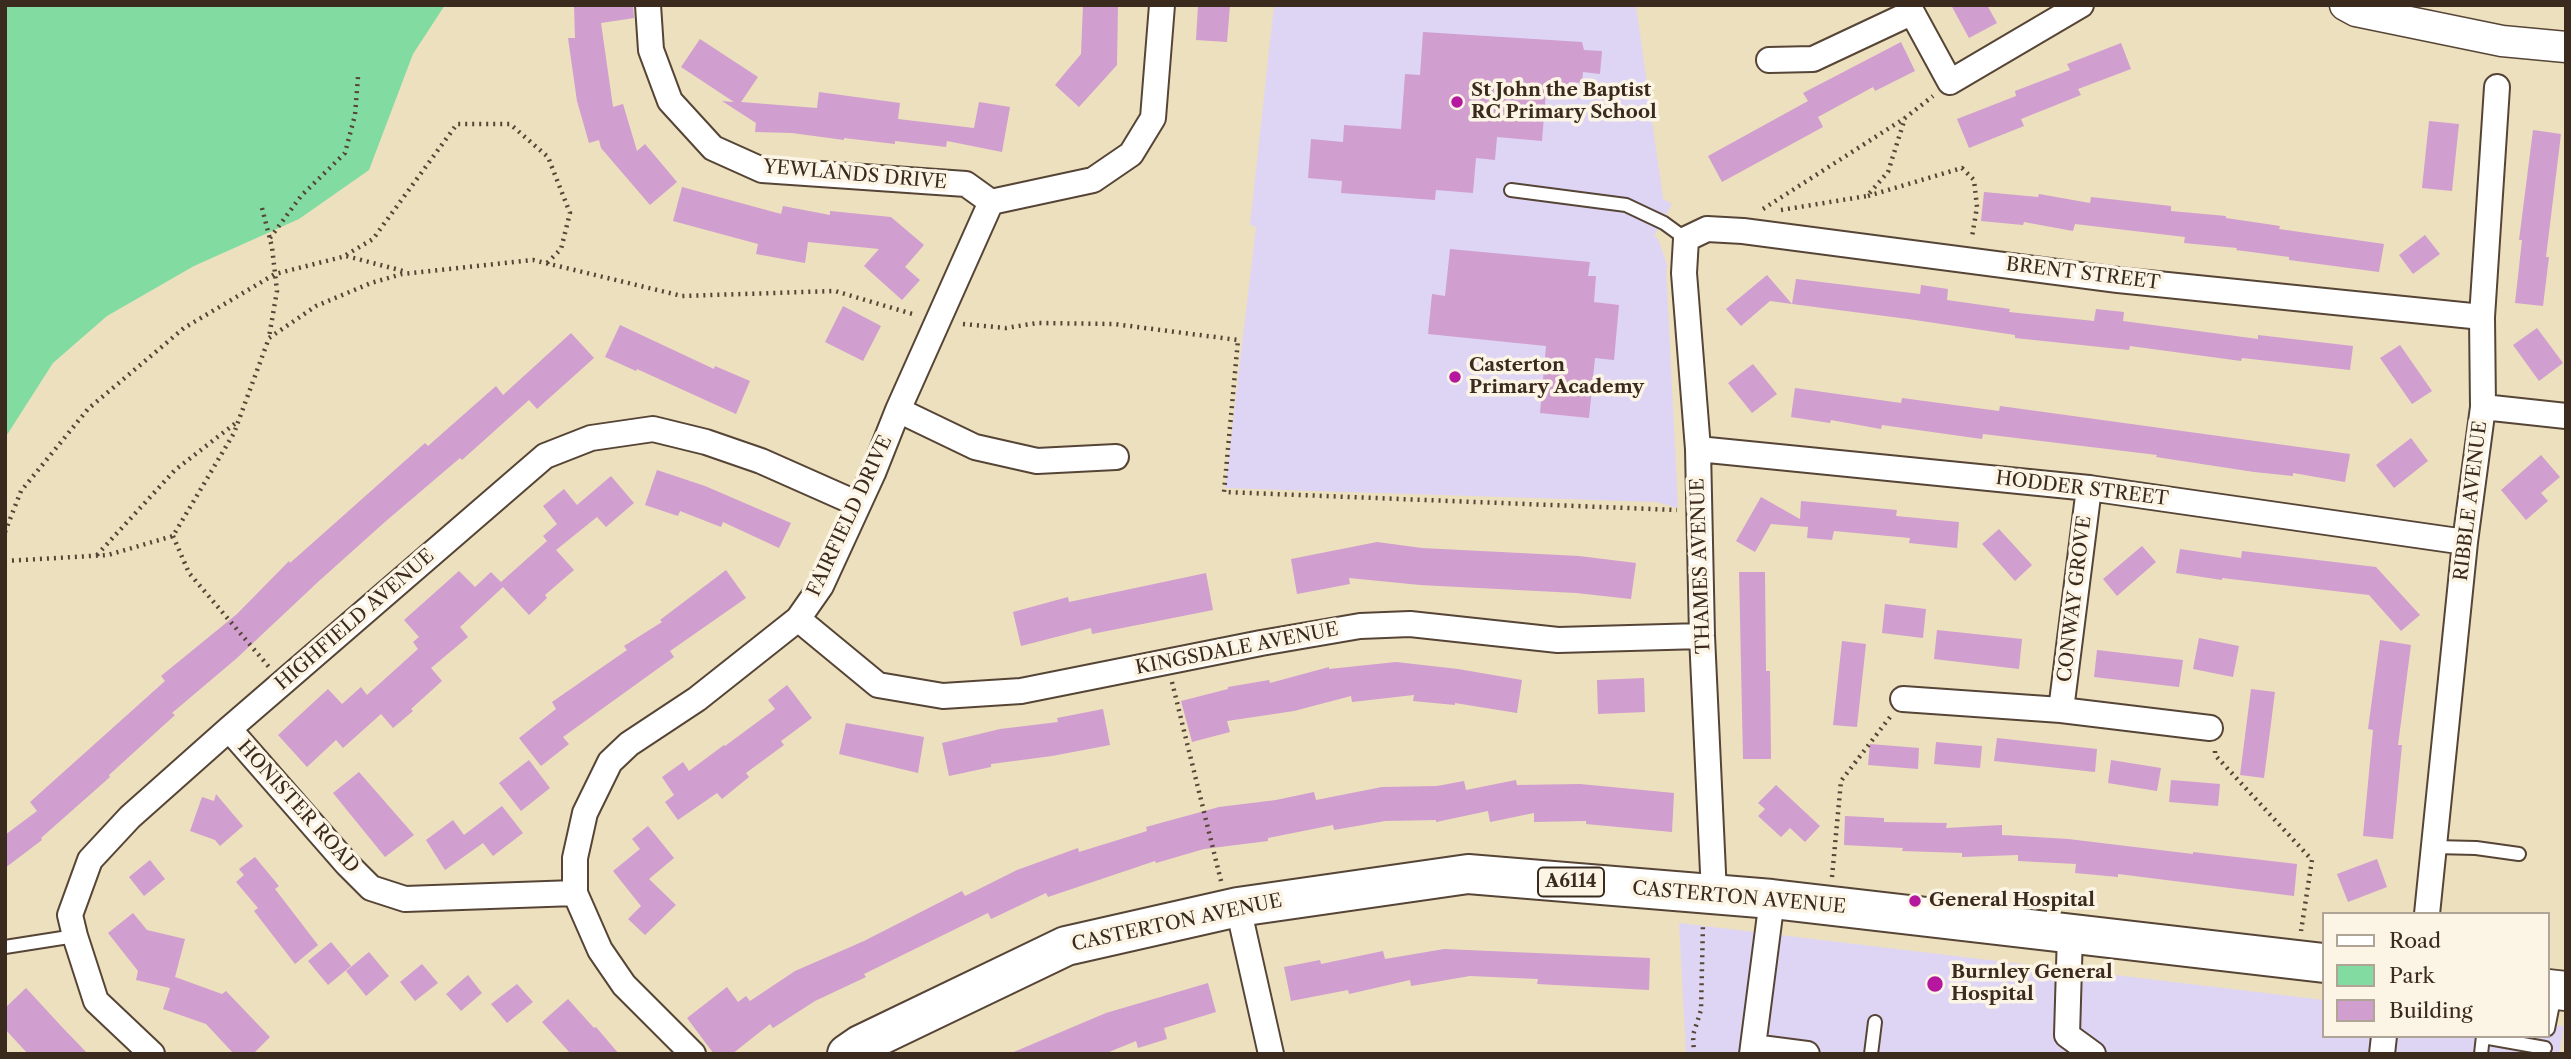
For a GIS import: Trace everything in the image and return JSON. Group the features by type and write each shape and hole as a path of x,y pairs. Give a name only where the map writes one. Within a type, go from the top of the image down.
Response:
{"highway":[{"name":"CASTERTON AVENUE","path":"846,1054 1066,946 1233,908 1468,874 1772,899 2310,961"}],"street":[{"name":"YEWLANDS DRIVE","path":"648,5 651,50 670,101 713,148 762,170 966,184 990,202"},
{"path":"990,202 1093,180 1130,154 1153,118 1161,5"},
{"path":"1769,60 1813,59 1909,9 1951,82 2081,5"},
{"path":"2345,5 2356,11 2502,41 2566,47"},
{"name":"RIBBLE AVENUE","path":"2427,912 2465,542 2483,407 2482,317 2497,87"},
{"name":"FAIRFIELD DRIVE","path":"693,1054 624,985 600,950 575,893 575,858 585,813 610,762 629,744 697,699 797,619 821,586 859,505 990,202"},
{"name":"BRENT STREET","path":"1686,239 1707,229 1743,231 2118,280 2482,317"},
{"name":"THAMES AVENUE","path":"1686,239 1684,273 1698,449 1709,893"},
{"path":"2483,407 2566,416"},
{"path":"898,410 975,447 1037,461 1116,457"},
{"name":"HIGHFIELD AVENUE","path":"152,1054 96,1001 75,936 70,915 90,860 130,817 229,729 545,456 591,438 653,429 761,461 859,505"},
{"name":"HODDER STREET","path":"1698,449 2089,488 2465,542"},
{"name":"CONWAY GROVE","path":"2061,710 2089,488"},
{"name":"KINGSDALE AVENUE","path":"797,619 878,685 943,696 1021,691 1360,626 1410,624 1558,640 1702,636"},
{"name":"CONWAY GROVE","path":"1903,699 2061,710 2210,728"},
{"name":"HONISTER ROAD","path":"229,729 346,864 371,888 405,899 575,893"},
{"path":"1772,899 1752,1050 1807,1054"},
{"path":"1233,908 1271,1054"},
{"path":"2070,933 2066,1044 2093,1054"}],"lane":[{"path":"1511,190 1626,205 1656,219 1686,239"},
{"path":"2434,848 2476,848 2519,854"},
{"path":"5,947 75,936"},
{"path":"2550,1020 2556,990"},
{"path":"1871,1054 1875,1022"},
{"path":"2490,1038 2545,1046"}],"path":[{"path":"270,238 301,195 345,153 355,115 358,77"},
{"path":"1951,82 1905,118 1755,213 1867,196 1962,169 1974,180 1977,207 1968,260"},
{"path":"1867,196 1888,172 1905,118"},
{"path":"342,258 373,239 457,124 510,124 548,157 570,213 561,249 547,263"},
{"path":"5,561 108,555 173,536 234,433 269,338 277,291 270,238 262,208"},
{"path":"5,532 21,491 88,409 184,328 275,274 346,256 412,273"},
{"path":"269,338 316,306 371,283 412,273 533,260 682,296 835,291 937,321 1006,328 1037,323 1114,324 1238,340 1224,492 1699,510"},
{"path":"96,556 175,470 239,421"},
{"path":"173,536 189,573 282,682"},
{"path":"1167,662 1233,908"},
{"path":"1830,906 1841,781 1903,699"},
{"path":"2216,755 2312,860 2310,961"},
{"path":"1694,1054 1693,1035 1701,1010 1709,893"}],"shaded area":[{"path":"1274,5 1636,5 1663,199 1672,204 1654,236 1658,239 1668,267 1678,508 1657,502 1225,488 1256,227 1250,225"},
{"name":"Burnley General Hospital","path":"1679,923 2322,1000 2322,1038 2550,1038 2550,1025 2564,1026 2559,1054 1686,1054"}],"green space":[{"path":"5,5 445,5 413,54 369,170 299,219 194,266 107,316 53,363 5,438"}],"building":[{"path":"574,5 633,5 634,18 601,23 613,107 623,104 637,151 645,144 677,182 650,205 601,148 599,140 589,143 577,101 568,38 575,38"},
{"path":"1083,5 1118,5 1117,65 1079,107 1055,85 1081,54"},
{"path":"1198,5 1230,5 1227,42 1196,40"},
{"path":"1951,5 1987,5 1997,23 1969,38"},
{"path":"1423,32 1582,42 1584,50 1602,51 1600,74 1583,72 1582,83 1569,82 1568,93 1546,91 1542,141 1497,137 1495,160 1476,158 1473,193 1436,190 1435,200 1341,193 1342,181 1308,178 1311,139 1343,142 1344,125 1401,129 1405,74 1420,75"},
{"path":"700,39 758,77 741,102 817,108 819,92 900,103 898,119 974,128 979,102 1010,107 1002,152 947,141 946,147 755,132 756,123 722,101 734,102 681,67"},
{"path":"1901,42 1915,71 1875,91 1873,87 1818,117 1823,127 1722,182 1708,156 1808,101 1803,93"},
{"path":"2121,43 2131,69 2078,89 2081,95 2021,119 2024,126 1969,148 1957,119 2016,96 2015,91 2070,70 2067,64"},
{"path":"2429,121 2459,124 2452,191 2422,188"},
{"path":"2533,130 2561,134 2546,257 2549,257 2543,306 2515,303 2522,240 2519,240"},
{"path":"682,187 781,214 783,206 830,215 830,211 891,217 924,245 905,267 920,280 902,300 864,266 879,249 808,242 805,263 756,254 758,244 673,221"},
{"path":"1984,192 2038,197 2039,194 2090,203 2091,197 2171,206 2171,211 2226,216 2280,226 2279,229 2384,244 2379,272 2289,260 2289,257 2236,250 2237,248 2184,243 2185,237 2075,224 2073,231 2024,222 2023,225 1981,221"},
{"path":"2425,235 2440,254 2413,274 2399,255"},
{"path":"1450,249 1590,262 1588,276 1596,276 1594,302 1619,305 1614,360 1595,358 1589,418 1540,413 1546,346 1428,334 1432,294 1445,296"},
{"path":"1767,275 1792,304 1770,301 1741,326 1726,309"},
{"path":"1796,279 1920,294 1921,285 1948,289 1947,300 2010,309 2009,312 2094,321 2096,309 2124,312 2123,321 2258,339 2258,335 2353,346 2350,370 2242,358 2241,361 2130,346 2129,350 2015,338 2015,335 1792,304"},
{"path":"843,306 881,326 863,361 825,342"},
{"path":"620,325 714,369 715,366 750,381 736,414 605,357"},
{"path":"2537,328 2563,363 2539,381 2513,345"},
{"path":"571,333 594,358 537,409 529,400 462,460 460,458 386,521 237,658 172,713 175,715 41,838 42,840 5,868 5,835 37,811 30,802 165,681 161,676 237,614 289,561 290,563 425,443 428,446 496,386 503,395"},
{"path":"2400,345 2432,391 2412,404 2380,358"},
{"path":"1753,364 1777,394 1752,413 1728,383"},
{"path":"1795,388 1901,403 1902,398 1999,411 2000,406 2350,454 2345,482 1983,434 1982,439 1882,425 1881,429 1831,420 1830,423 1791,417"},
{"path":"2411,438 2428,461 2394,488 2376,465"},
{"path":"2541,455 2560,477 2541,493 2548,501 2526,520 2501,490"},
{"path":"657,470 705,486 791,523 779,548 723,522 721,527 680,511 678,516 645,505"},
{"path":"611,476 634,503 606,527 597,517 556,550 574,570 545,595 547,598 529,615 503,587 460,627 468,637 431,668 442,681 393,728 381,714 343,748 336,740 307,767 278,735 328,689 342,704 361,687 367,695 418,649 413,642 419,637 404,620 459,571 475,587 491,572 501,582 547,541 543,536 557,524 543,506 564,489 577,505"},
{"path":"1761,497 1800,519 1801,501 1897,510 1896,516 1959,522 1957,548 1909,543 1910,538 1834,531 1832,540 1807,538 1808,527 1771,524 1755,552 1736,541"},
{"path":"1999,529 2032,565 2015,581 1982,544"},
{"path":"1377,542 1422,548 1579,556 1636,563 1631,599 1349,578 1350,584 1297,594 1291,559"},
{"path":"2142,546 2156,562 2117,596 2103,579"},
{"path":"2180,549 2241,558 2242,551 2376,567 2420,615 2401,631 2369,595 2176,573"},
{"path":"726,570 746,598 670,651 674,657 563,737 569,744 541,766 519,738 556,709 552,702 627,650 624,646 662,622 660,620"},
{"path":"1739,572 1765,572 1766,671 1770,671 1771,759 1743,759"},
{"path":"1206,573 1213,610 1092,634 1091,628 1021,646 1013,612 1068,597 1069,602"},
{"path":"1885,604 1926,609 1923,638 1882,633"},
{"path":"1937,630 2022,639 2019,669 1934,659"},
{"path":"2199,638 2239,646 2233,677 2193,669"},
{"path":"2380,640 2411,645 2398,745 2402,745 2393,839 2363,836 2373,730 2368,729"},
{"path":"1842,641 1866,644 1857,727 1833,725"},
{"path":"2097,650 2183,660 2179,687 2094,677"},
{"path":"1396,662 1522,680 1517,713 1455,703 1413,701 1414,695 1352,702 1351,696 1294,711 1227,721 1230,732 1192,742 1181,701 1228,687 1269,680 1270,683 1329,667"},
{"path":"1644,678 1645,712 1598,714 1597,680"},
{"path":"787,685 812,718 781,741 784,745 746,773 749,777 722,799 717,793 678,820 665,802 674,795 662,777 683,762 689,771 725,746 775,709 768,700"},
{"path":"2251,689 2275,692 2264,778 2240,775"},
{"path":"1103,709 1110,745 991,764 991,767 949,776 942,743 1000,729 1058,722 1057,718"},
{"path":"846,723 924,737 918,773 839,754"},
{"path":"1997,738 2097,749 2095,772 1994,761"},
{"path":"1936,742 1982,746 1980,768 1934,764"},
{"path":"1870,744 1919,748 1918,769 1868,765"},
{"path":"529,760 550,788 521,811 499,783"},
{"path":"2111,760 2161,768 2157,791 2108,783"},
{"path":"359,772 414,835 385,857 333,793"},
{"path":"1516,780 1517,785 1580,784 1674,793 1672,832 1586,824 1586,821 1534,822 1534,813 1490,822 1488,811 1436,822 1385,821 1334,830 1333,825 1268,838 1268,841 1204,849 1156,863 1155,861 1048,897 1046,893 991,919 988,913 864,974 866,977 815,1001 773,1028 770,1024 732,1054 714,1054 687,1018 727,987 738,1002 746,996 750,1001 795,971 864,941 962,891 965,896 1017,870 1078,848 1079,852 1147,831 1146,827 1219,807 1314,792 1316,800 1382,787 1437,786 1464,781 1466,790"},
{"path":"2171,780 2220,784 2218,806 2169,802"},
{"path":"1776,785 1820,826 1805,842 1790,828 1781,837 1758,816 1765,809 1758,803"},
{"path":"216,794 243,826 220,846 215,840 190,831 202,797 214,801"},
{"path":"502,806 523,833 493,856 483,843 445,870 426,840 453,820 464,835"},
{"path":"1845,816 1884,818 1884,822 1947,823 1946,828 2002,825 2002,835 2068,839 2297,864 2294,896 2118,874 2118,877 2075,873 2076,864 2018,861 2018,855 1962,857 1962,853 1844,845"},
{"path":"648,826 674,858 649,879 676,905 645,935 628,919 641,906 613,871 640,849 632,839"},
{"path":"255,857 279,886 275,889 318,945 295,964 254,911 258,908 236,882 244,875 239,869"},
{"path":"2377,859 2387,887 2348,902 2337,874"},
{"path":"150,860 165,879 144,896 129,877"},
{"path":"133,913 147,930 185,939 175,977 222,994 226,991 270,1037 253,1054 234,1054 206,1024 163,1009 170,988 136,980 138,971 108,933"},
{"path":"331,942 351,966 328,985 308,961"},
{"path":"1444,949 1650,958 1649,990 1537,984 1538,979 1470,976 1411,986 1410,980 1349,994 1348,990 1291,1001 1284,967 1320,960 1321,964 1383,951 1385,959"},
{"path":"369,952 389,976 366,996 346,971"},
{"path":"422,964 438,983 415,1001 400,982"},
{"path":"468,975 482,993 461,1011 446,994"},
{"path":"1208,983 1216,1012 1164,1028 1167,1039 1138,1048 1136,1041 1104,1054 1009,1054 1106,1013"},
{"path":"517,984 533,1002 507,1023 491,1004"},
{"path":"26,988 88,1054 28,1054 5,1029 5,1008"},
{"path":"568,999 619,1054 571,1054 542,1022"}],"place":[{"name":"St John the Baptist RC Primary School","path":"1457,102"},
{"name":"Casterton Primary Academy","path":"1455,377"},
{"name":"General Hospital","path":"1915,901"},
{"name":"Burnley General Hospital","path":"1935,984"}]}
